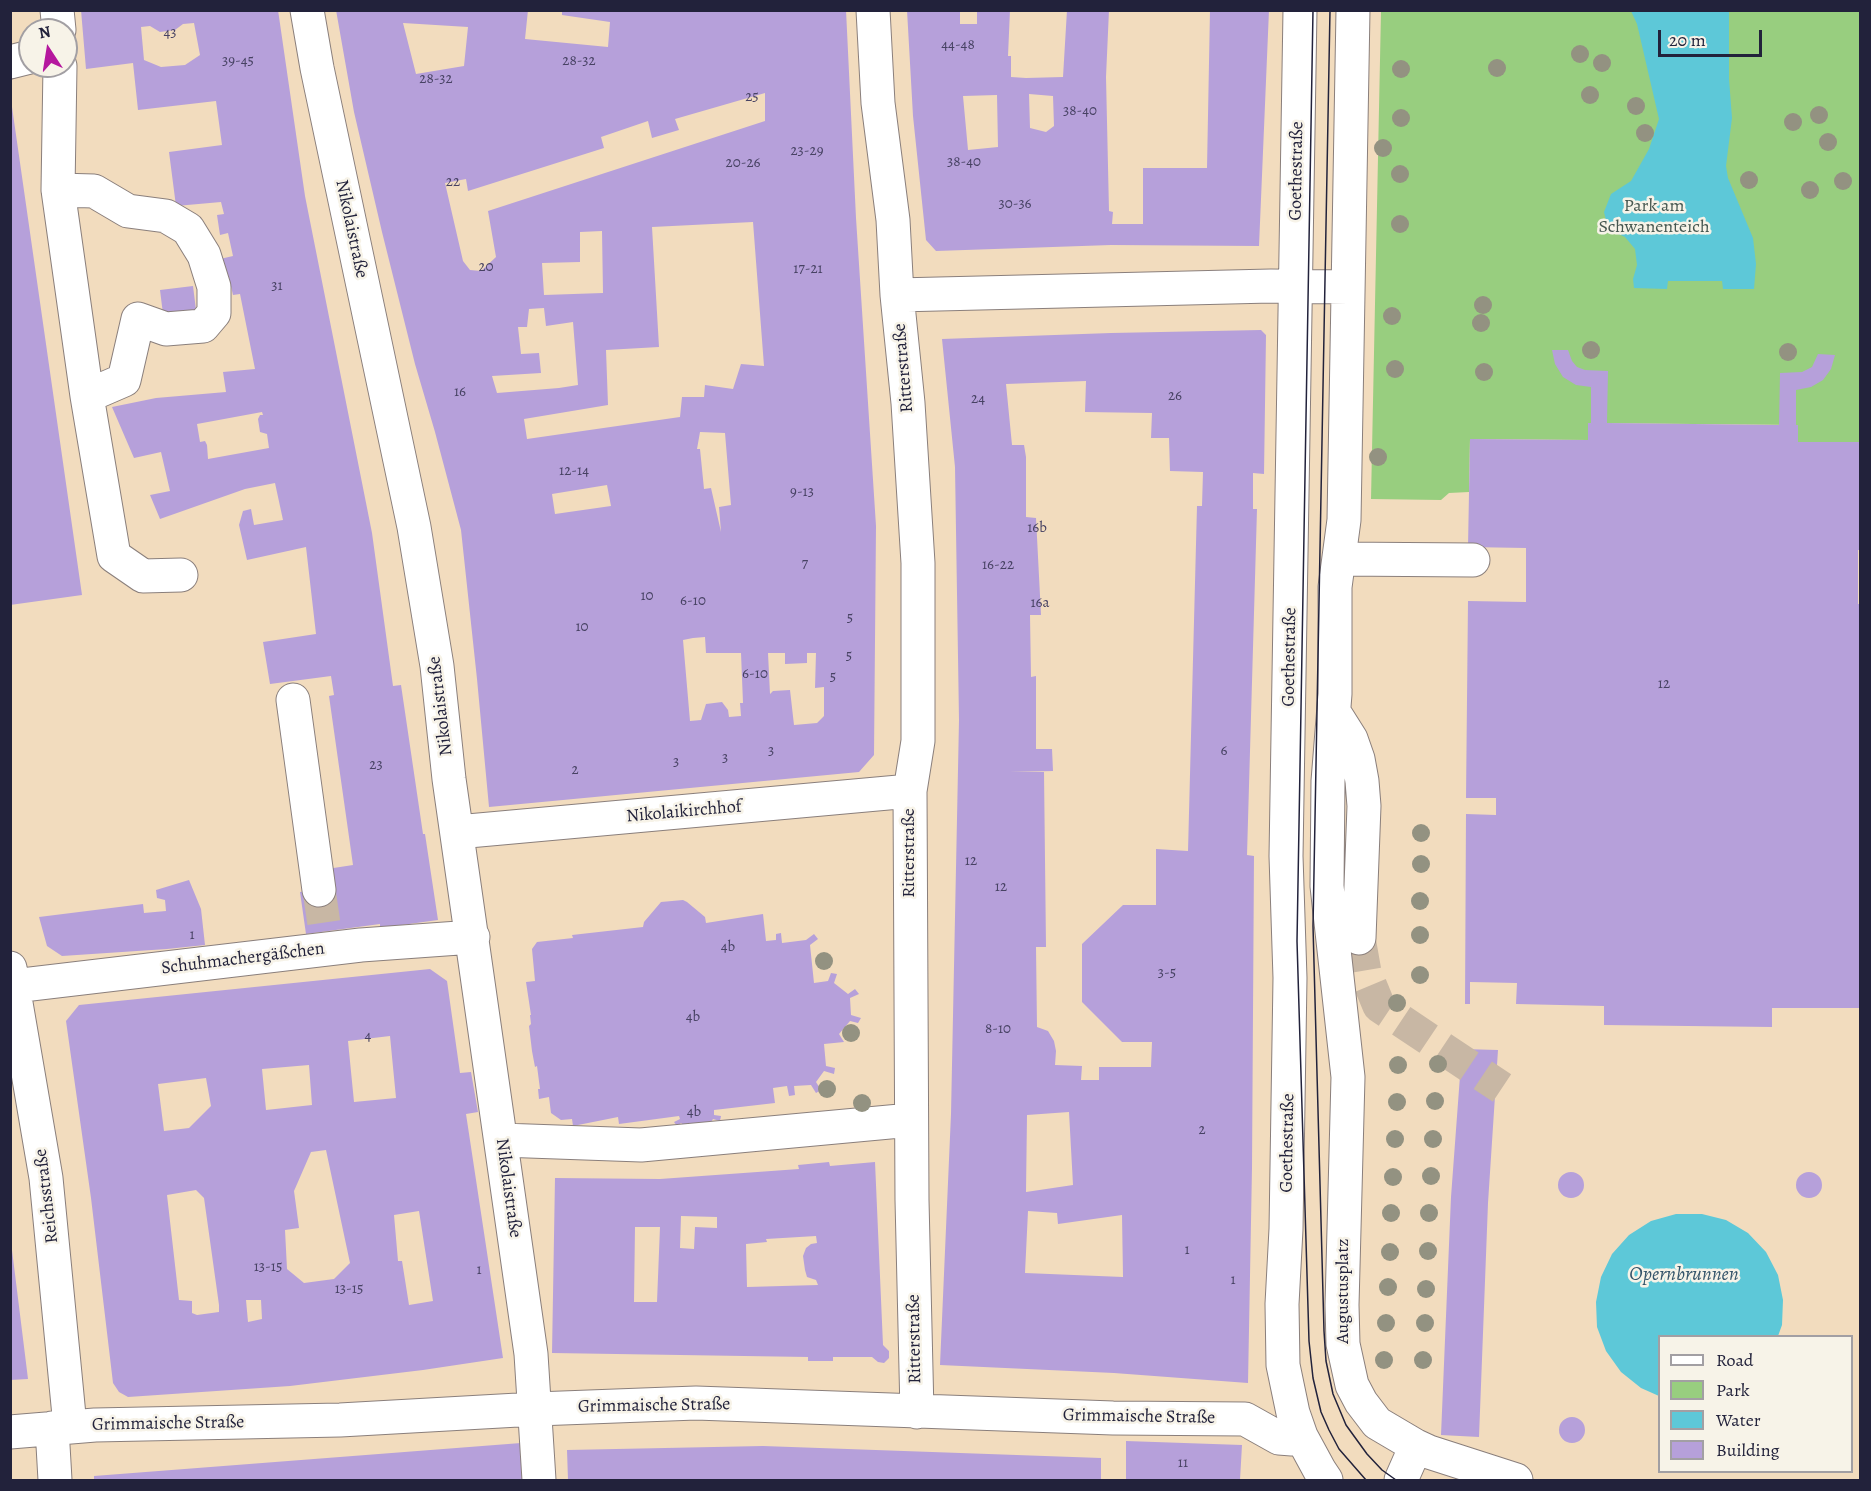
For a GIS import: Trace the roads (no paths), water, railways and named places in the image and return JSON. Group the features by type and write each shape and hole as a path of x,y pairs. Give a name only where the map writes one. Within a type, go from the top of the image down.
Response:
{"street":[{"name":"Nikolaistraße","path":"307,10 414,526 436,666 457,832 531,1354 539,1480"},
{"name":"Ritterstraße","path":"873,10 878,103 893,220 897,295 908,403 918,563 918,741 910,791 911,1120 917,1412"},
{"name":"Goethestraße","path":"1300,10 1286,856 1289,1011 1287,1229 1282,1304 1283,1365 1293,1413 1301,1436 1326,1480"},
{"path":"1353,10 1344,520 1335,587 1334,712 1351,739 1362,781 1364,806 1359,938"},
{"path":"60,78 58,190 87,396 114,556 143,576 181,575"},
{"path":"58,190 94,191 128,211 166,216 189,229 204,255 214,287 214,313 203,326 166,329 138,319 124,380 87,396"},
{"path":"897,295 1295,286 1348,287"},
{"path":"1339,559 1473,560"},
{"path":"293,700 319,890"},
{"name":"Augustusplatz","path":"1334,712 1328,782 1327,886 1348,1077 1342,1305 1347,1366 1352,1385 1377,1423 1416,1446 1515,1480"},
{"name":"Nikolaikirchhof","path":"457,832 910,791"},
{"name":"Schuhmachergäßchen","path":"12,977 326,940 361,945 473,937"},
{"name":"Reichsstraße","path":"12,977 46,1178 61,1427 55,1480"},
{"path":"501,1140 641,1144 911,1120"},
{"name":"Grimmaische Straße","path":"10,1432 61,1427 340,1420 696,1403 1113,1418 1245,1419 1279,1438 1292,1439"},
{"path":"1401,1480 1416,1446"}],"water":[{"path":"1631,11 1729,11 1729,79 1732,118 1726,166 1728,178 1753,238 1756,264 1754,289 1723,289 1722,281 1668,281 1667,289 1634,288 1633,279 1637,265 1635,249 1625,237 1608,229 1604,212 1611,194 1631,181 1649,149 1659,119 1637,24"},
{"name":"Opernbrunnen","path":"1676,1214 1702,1214 1726,1220 1748,1233 1766,1252 1778,1275 1783,1300 1782,1325 1778,1335 1658,1335 1658,1396 1641,1388 1621,1372 1606,1351 1597,1327 1596,1302 1601,1277 1612,1254 1629,1235 1651,1221"}],"tunnel":[{"path":"319,890 325,931"},
{"path":"1359,938 1365,972 1379,1006 1502,1088"}],"tram line":[{"path":"1313,10 1297,941 1309,1341 1313,1378 1321,1412 1339,1449 1366,1480"},
{"path":"1330,10 1313,926 1324,1331 1326,1361 1333,1394 1346,1425 1367,1454 1382,1470 1396,1480"}],"park label":[{"name":"Park am Schwanenteich","path":"1654,217"}]}
